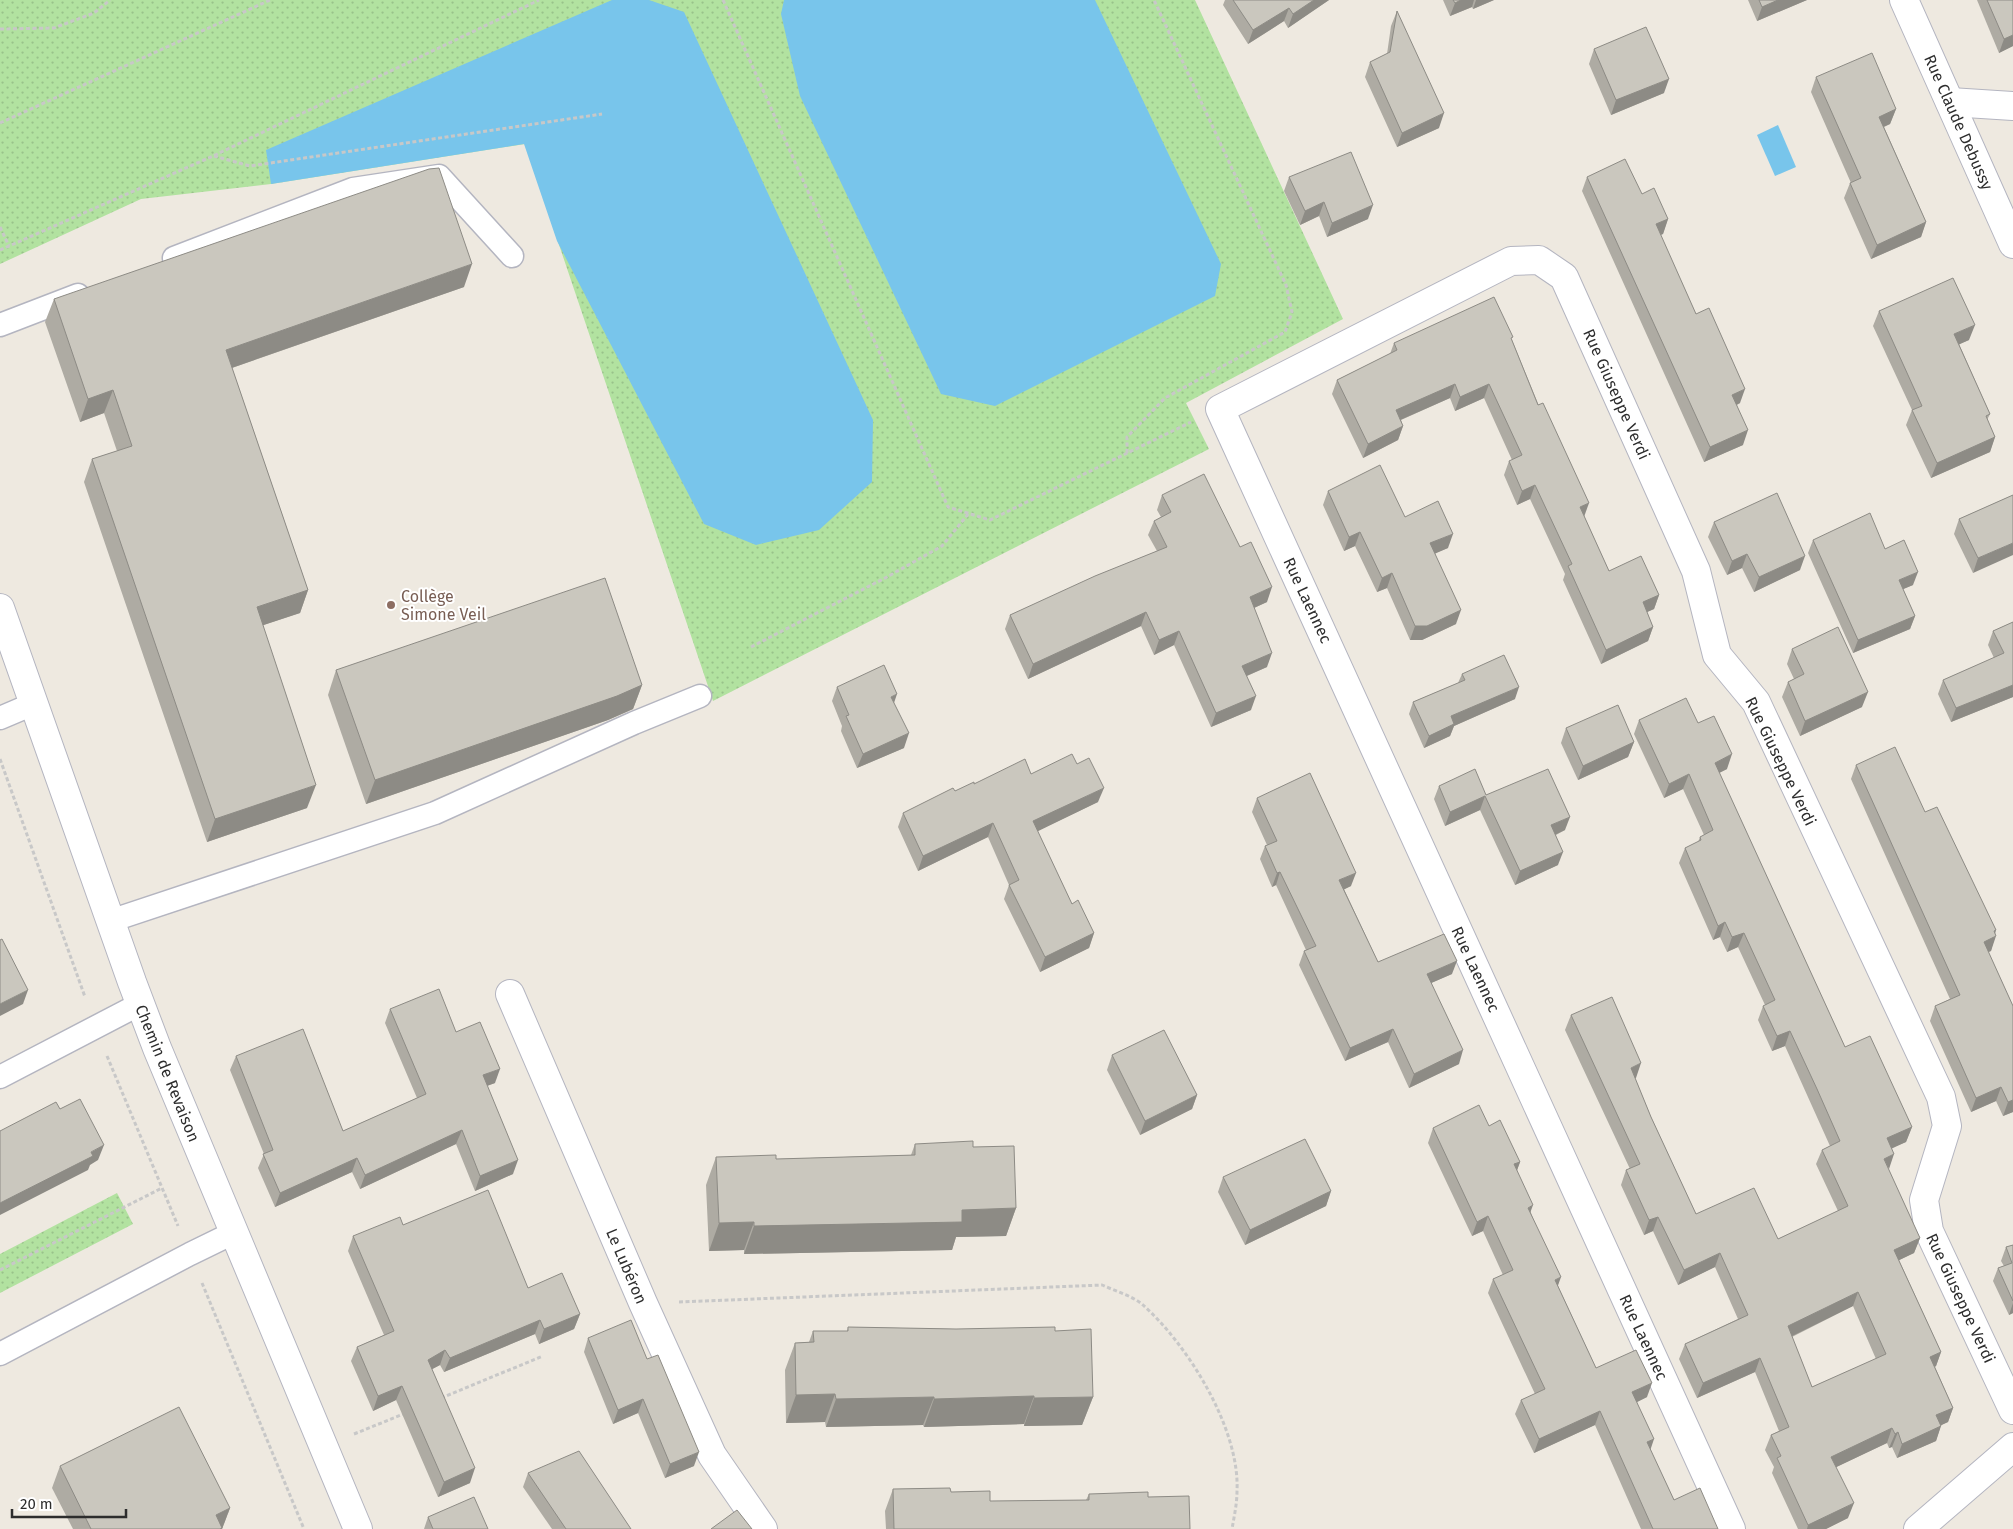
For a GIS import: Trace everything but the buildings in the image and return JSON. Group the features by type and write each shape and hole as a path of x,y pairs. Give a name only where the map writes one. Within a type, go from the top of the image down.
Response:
{"street":[{"name":"Rue Claude Debussy","path":"1904,0 2013,244"},
{"path":"1950,102 2013,106"},
{"name":"Rue Giuseppe Verdi","path":"1220,409 1512,261 1539,260 1564,276 1696,571 1717,655 1756,702 1941,1097 1947,1126 1924,1200 1929,1231 2013,1410"},
{"name":"Rue Laennec","path":"1220,409 1731,1529"},
{"name":"Chemin de Revaison","path":"0,608 140,1004 358,1529"},
{"name":"Le Lubéron","path":"510,994 643,1303 712,1455 763,1529"},
{"path":"1918,1529 2013,1447"}],"lane":[{"path":"152,267 353,189 439,176 512,256"},
{"path":"0,325 97,288"},
{"path":"110,921 435,813 634,723 700,696"},
{"path":"0,718 33,704"},
{"path":"0,1077 140,1004"},
{"path":"0,1354 190,1254 234,1233"}],"path":[{"path":"0,29 54,28 94,13 110,0"},
{"path":"0,123 270,0"},
{"path":"0,250 213,156 539,0"},
{"path":"723,0 948,507 990,520 1220,409"},
{"path":"1127,453 1127,437 1165,398 1285,332 1292,312 1286,285 1154,0"},
{"path":"213,156 250,166 602,114"},
{"path":"0,227 10,246"},
{"path":"750,647 887,577 942,546 969,514"},
{"path":"0,759 95,1027 304,1529"},
{"path":"0,1270 162,1188"},
{"path":"643,1303 1102,1285 1142,1304 1181,1346 1219,1408 1234,1451 1238,1490 1232,1529"},
{"path":"433,1402 543,1356"},
{"path":"323,1447 415,1409"}],"green space":[{"path":"0,0 1195,0 1343,319 1186,403 1209,449 713,701 525,144 271,184 141,199 0,264"},
{"path":"117,1193 133,1224 0,1293 0,1254"}],"water":[{"path":"612,0 649,0 684,12 873,420 872,482 819,530 756,545 704,524 557,241 524,144 271,184 266,150"},
{"path":"784,0 1095,0 1221,264 1215,296 995,406 941,394 800,96 781,14"},
{"path":"1778,125 1796,167 1775,176 1757,135"}],"place":[{"name":"Collège Simone Veil","path":"391,605"}]}
